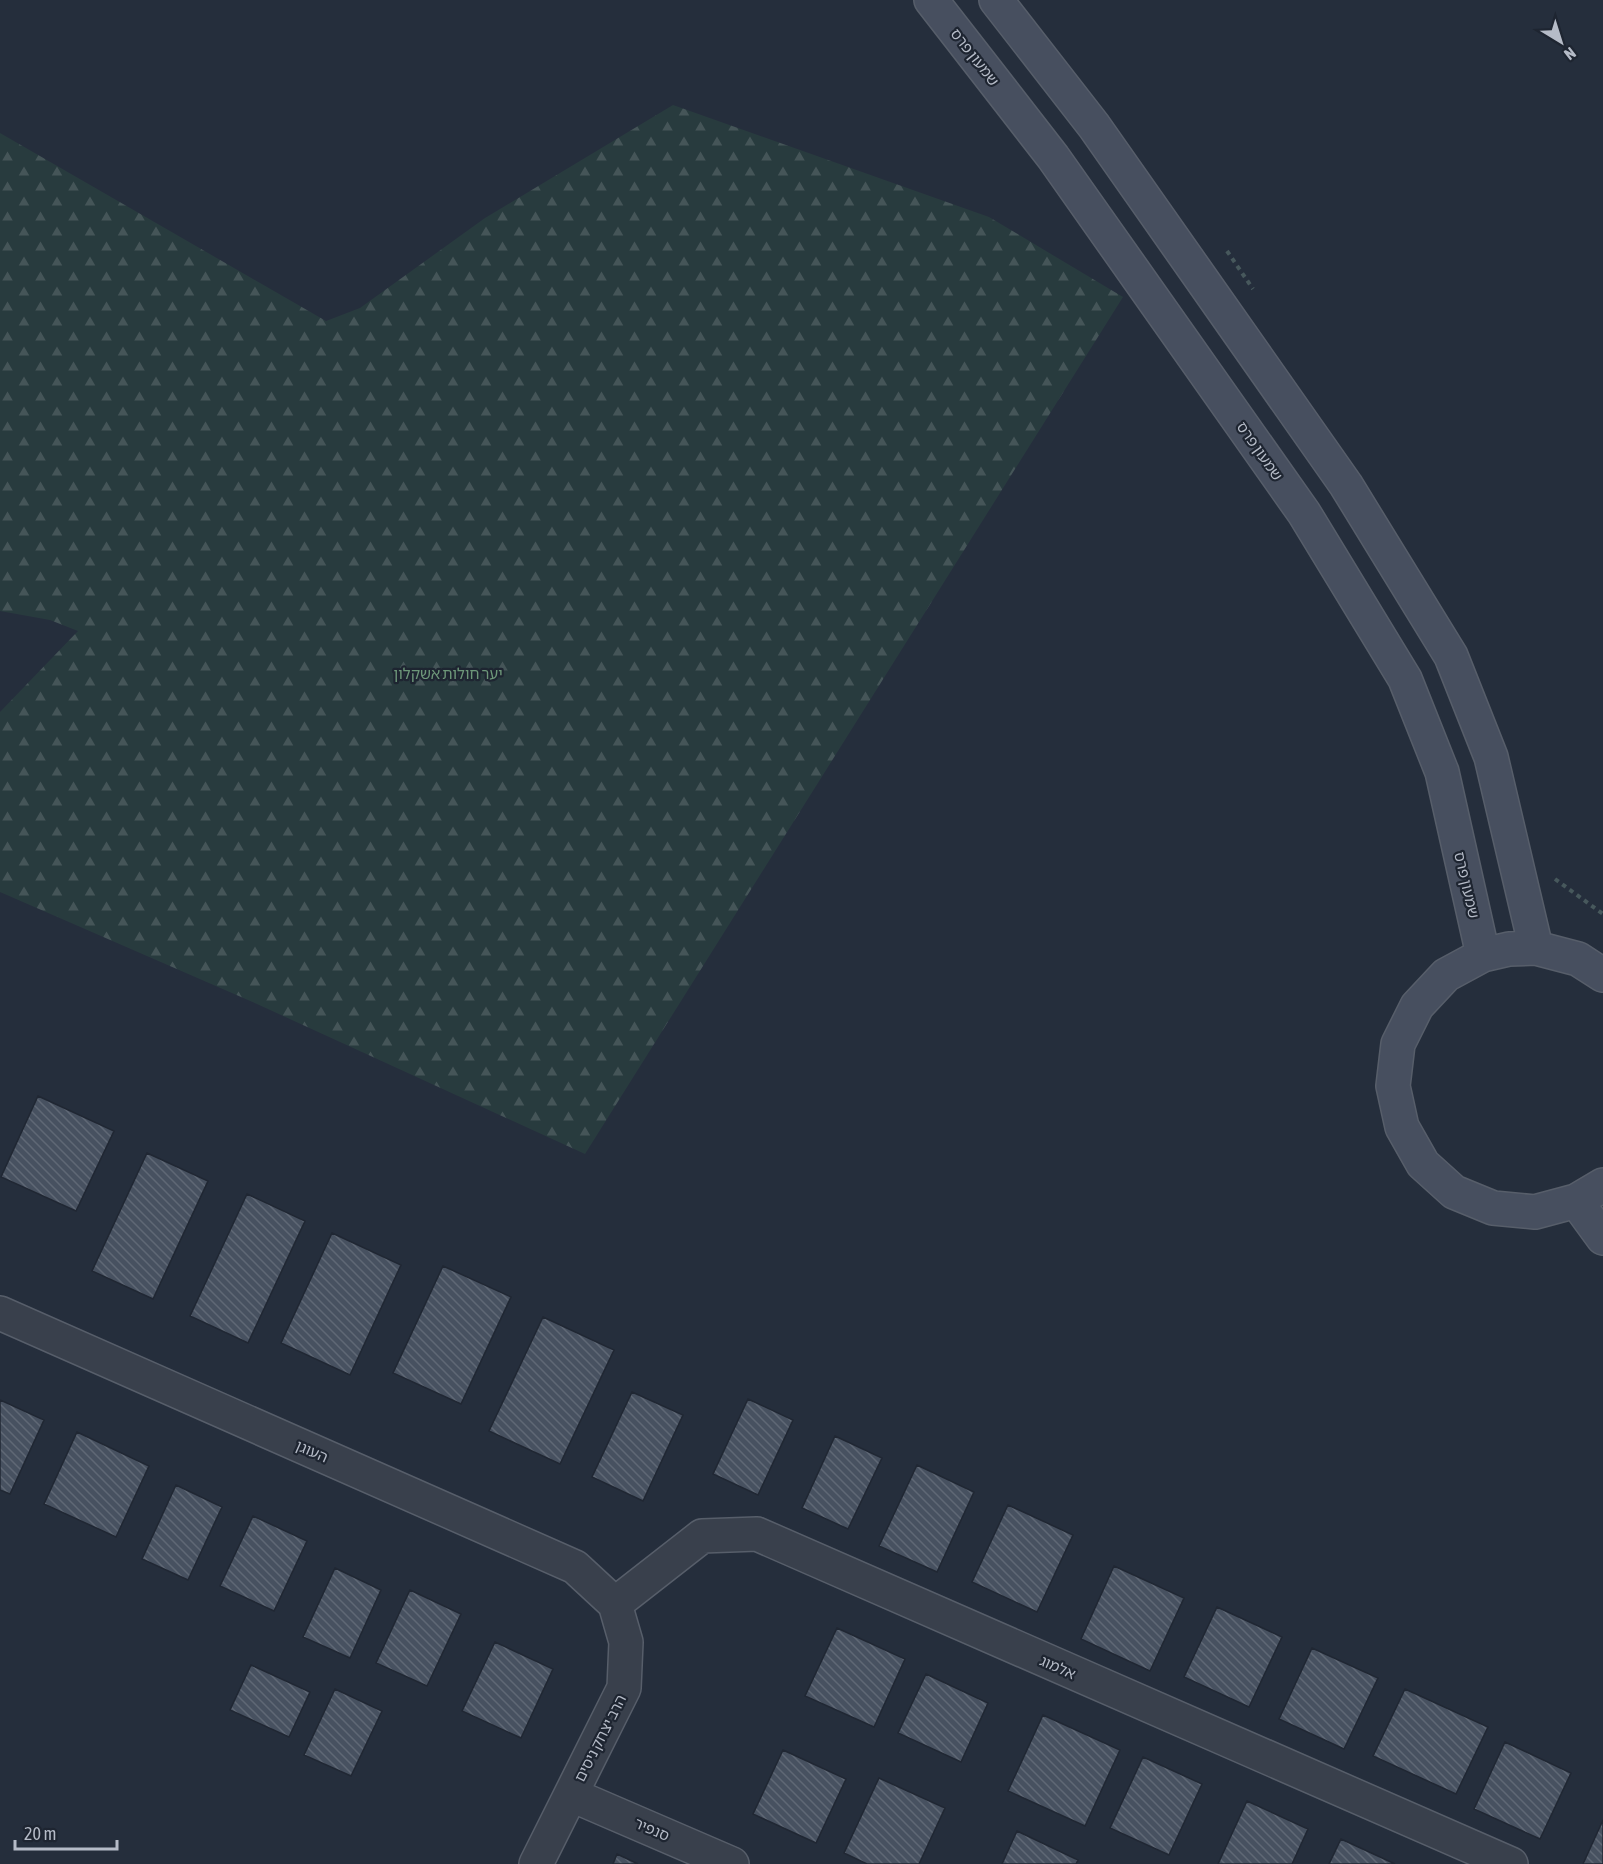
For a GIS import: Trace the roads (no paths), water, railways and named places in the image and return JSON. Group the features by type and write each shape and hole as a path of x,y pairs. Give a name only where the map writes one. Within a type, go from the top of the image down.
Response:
{"main road":[{"name":"שמעון פרס","path":"931,0 1053,157 1304,513 1405,679 1442,772 1483,955"},
{"path":"996,0 1094,126 1340,475 1451,656 1491,756 1536,948"},
{"path":"1603,975 1578,959 1536,948 1509,949 1483,955 1446,975 1416,1006 1398,1044 1393,1086 1401,1127 1423,1164 1454,1192 1493,1208 1535,1212 1590,1193 1603,1238"}],"street":[{"name":"העוגן","path":"0,1313 575,1567 615,1604"},
{"name":"אלמוג","path":"615,1604 702,1536 757,1534 1511,1864"},
{"name":"הרב יצחק ניסים","path":"536,1864 624,1689 626,1642 615,1604"},
{"name":"סנפיר","path":"572,1794 732,1864"}],"park label":[{"name":"יער חולות אשקלון","path":"448,673"}]}
